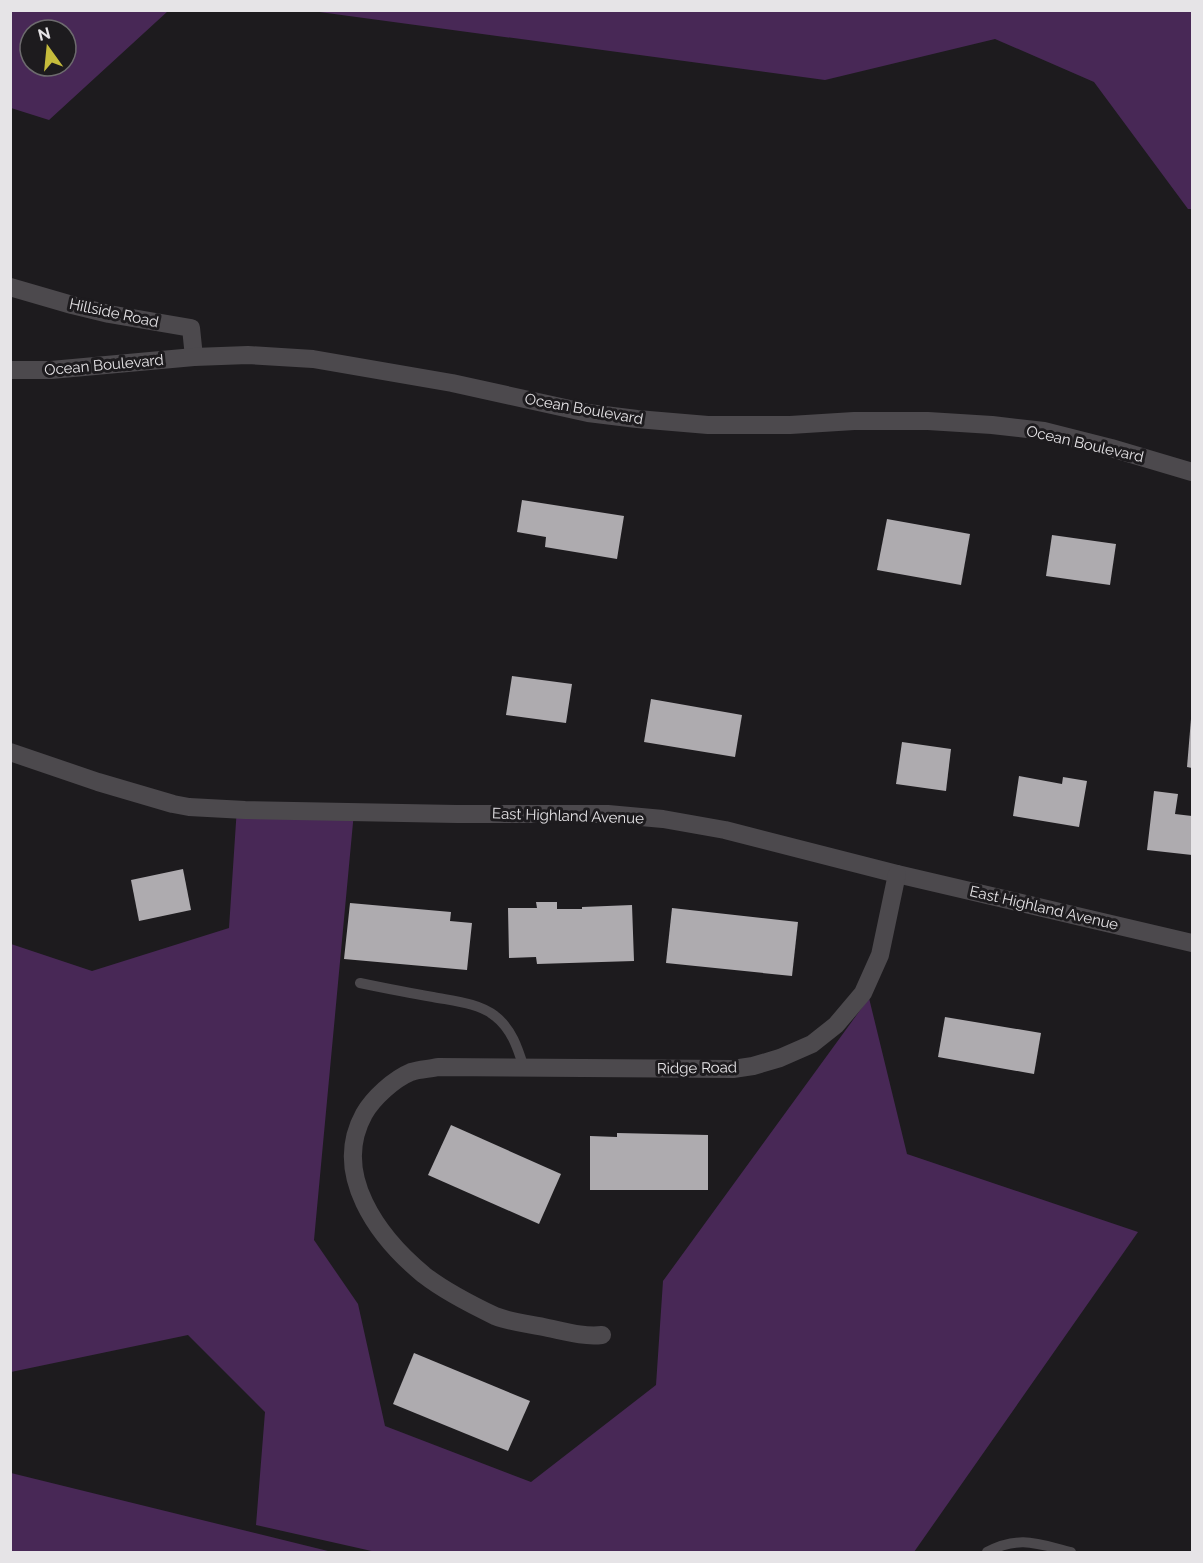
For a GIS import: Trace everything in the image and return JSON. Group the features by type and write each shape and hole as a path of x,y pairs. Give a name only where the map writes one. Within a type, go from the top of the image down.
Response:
{"street":[{"name":"Hillside Road","path":"10,287 109,314 191,328 194,357"},
{"name":"Ocean Boulevard","path":"10,370 51,370 194,357 248,355 313,359 452,383 588,413 637,420 696,425 928,421 1044,431 1192,471"},
{"name":"East Highland Avenue","path":"10,752 98,782 189,807 457,814 608,814 663,819 725,830 897,874 1192,943"},
{"name":"Ridge Road","path":"602,1335 582,1336 519,1324 496,1316 426,1276 396,1249 366,1209 357,1185 352,1154 359,1123 368,1108 392,1083 412,1072 438,1067 733,1069 780,1058 812,1044 836,1025 863,993 880,955 897,874"}],"lane":[{"path":"360,983 483,1009 495,1016 508,1030 524,1068"},
{"path":"987,1552 997,1547 1023,1541 1071,1552"}],"shaded area":[{"path":"11,10 168,10 168,11 49,120 11,108"},
{"path":"312,11 1192,11 1192,209 1188,209 1094,82 995,39 825,80"},
{"path":"237,807 354,812 314,1240 358,1304 385,1426 531,1482 656,1385 663,1281 869,998 907,1154 1138,1232 914,1552 376,1552 256,1525 265,1412 188,1335 11,1372 11,944 92,971 229,928"},
{"path":"11,1473 332,1552 11,1552"}],"building":[{"path":"522,500 624,516 617,559 545,547 546,537 517,532"},
{"path":"887,519 970,534 961,585 877,570"},
{"path":"1052,535 1116,544 1110,585 1046,576"},
{"path":"512,676 572,684 566,723 506,715"},
{"path":"651,699 742,715 735,757 644,742"},
{"path":"1192,719 1192,768 1187,767"},
{"path":"902,742 951,749 946,791 896,784"},
{"path":"1019,776 1062,784 1063,777 1087,781 1079,827 1013,816"},
{"path":"1154,791 1178,794 1175,814 1192,816 1192,855 1147,850"},
{"path":"183,869 191,910 139,921 131,880"},
{"path":"536,902 557,902 557,909 632,905 634,961 537,964 536,957 509,958 508,908 537,908"},
{"path":"350,903 451,912 450,921 472,923 467,970 344,959"},
{"path":"672,908 798,922 792,976 666,963"},
{"path":"945,1017 1041,1033 1034,1074 938,1057"},
{"path":"451,1125 561,1174 539,1224 428,1175"},
{"path":"617,1133 708,1135 708,1190 590,1190 590,1136 617,1137"},
{"path":"414,1353 530,1401 508,1451 393,1404"}]}
